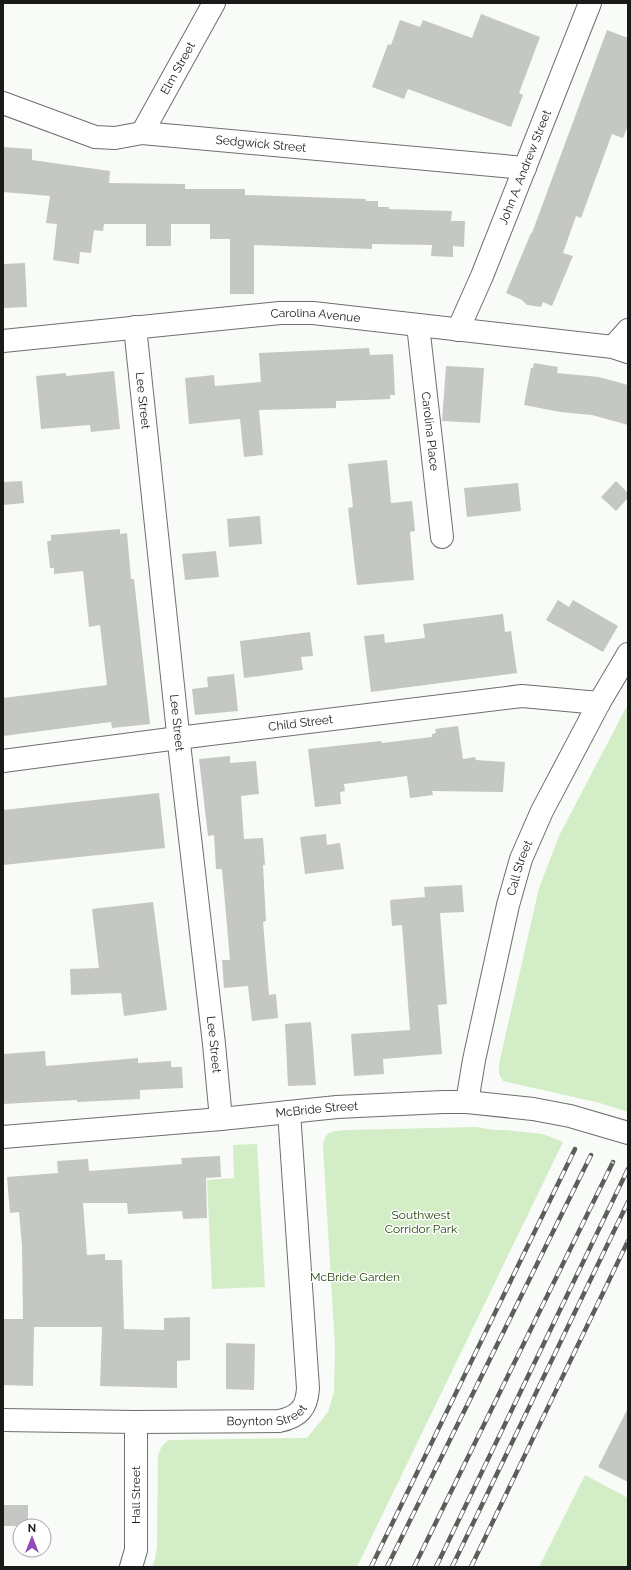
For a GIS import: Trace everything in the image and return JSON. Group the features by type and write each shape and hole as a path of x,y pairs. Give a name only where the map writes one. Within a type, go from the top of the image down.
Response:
{"street":[{"name":"Elm Street","path":"142,134 214,3"},
{"name":"John A. Andrew Street","path":"458,330 482,276 590,3"},
{"name":"Sedgwick Street","path":"3,103 95,137 115,138 142,134 525,168"},
{"name":"Carolina Avenue","path":"3,341 280,313 313,313 621,349"},
{"name":"Carolina Place","path":"418,325 442,537"},
{"name":"Lee Street","path":"135,327 178,738 214,1044 221,1119"},
{"path":"621,349 628,330"},
{"name":"Call Street","path":"467,1102 474,1060 499,945 521,859 542,811 599,703 628,654"},
{"name":"Child Street","path":"3,761 522,696 599,703"},
{"name":"McBride Street","path":"3,1137 383,1104 467,1102 540,1110 576,1117 628,1133"},
{"name":"Boynton Street","path":"3,1420 136,1422 279,1420 290,1419 305,1405 308,1396 308,1375 288,1112"},
{"name":"Hall Street","path":"131,1567 136,1550 136,1422"}],"green space":[{"path":"628,704 628,1112 600,1103 503,1081 499,1074 499,1064 539,888 559,836"},
{"name":"Southwest Corridor Park","path":"476,1127 543,1134 563,1142 357,1567 152,1567 157,1547 158,1455 162,1446 168,1440 307,1438 328,1412 334,1392 335,1347 323,1147 325,1137 331,1132 343,1130"},
{"path":"257,1144 265,1287 212,1289 207,1180 234,1178 233,1145"},
{"path":"585,1475 628,1498 628,1567 539,1567"}],"building":[{"path":"481,14 540,37 519,93 523,95 511,127 408,89 404,99 372,87 388,44 391,45 400,20 420,27 423,20 472,38"},
{"path":"607,30 628,38 628,126 623,138 612,134 581,218 576,216 563,253 573,256 552,306 543,302 541,307 527,305 522,300 506,293 532,233"},
{"path":"3,147 32,149 32,160 110,171 109,183 185,184 185,189 245,189 245,195 366,199 366,201 378,201 378,207 389,207 389,209 452,211 451,221 465,221 464,247 453,246 453,257 431,256 432,245 372,244 372,249 254,245 254,294 230,294 230,239 210,239 210,224 171,224 171,246 146,246 146,224 104,224 103,231 94,230 91,253 80,252 79,264 53,260 57,224 46,223 50,196 3,192"},
{"path":"25,263 27,307 3,308 3,264"},
{"path":"369,348 370,355 393,354 395,395 390,395 390,399 336,401 336,408 259,410 263,455 244,457 240,419 189,424 185,378 214,375 215,386 261,382 259,353"},
{"path":"534,363 558,367 557,373 599,377 628,385 628,425 592,415 560,412 524,405 531,368 533,368"},
{"path":"446,366 484,368 480,423 442,421"},
{"path":"114,371 120,429 91,432 90,425 41,429 36,376 66,373 66,376"},
{"path":"387,460 391,503 412,501 415,531 410,532 414,580 357,585 348,508 353,507 348,464"},
{"path":"22,481 24,503 3,505 3,482"},
{"path":"616,481 628,493 628,498 616,511 601,497"},
{"path":"518,483 521,511 467,517 464,488"},
{"path":"260,516 262,544 229,547 227,519"},
{"path":"120,529 120,534 127,533 131,579 134,579 150,724 112,728 111,722 3,736 3,698 107,685 100,625 89,627 83,571 54,574 54,568 50,568 47,541 51,541 51,535"},
{"path":"216,551 219,577 185,580 182,554"},
{"path":"558,600 569,607 573,600 618,626 603,652 546,620"},
{"path":"503,614 505,632 511,631 517,673 371,692 364,636 384,634 385,643 425,638 423,624"},
{"path":"310,632 313,656 301,657 303,670 244,678 240,641"},
{"path":"234,674 238,711 195,715 192,689 208,687 207,677"},
{"path":"458,726 463,759 475,757 476,760 505,762 503,792 432,791 433,795 410,798 407,776 344,784 345,791 340,792 341,804 315,807 308,749 432,737 432,734 436,733 435,729"},
{"path":"230,756 230,763 256,761 259,794 241,796 244,839 263,838 266,921 263,922 269,995 276,994 278,1018 252,1021 248,986 224,988 222,960 230,960 222,869 216,869 214,835 208,836 199,759"},
{"path":"159,793 165,848 3,865 3,810"},
{"path":"326,834 327,845 340,843 344,869 305,874 300,837"},
{"path":"462,885 464,912 440,913 447,1004 438,1005 442,1054 383,1059 384,1074 354,1076 351,1034 410,1030 402,925 392,926 390,900 425,897 424,887"},
{"path":"153,902 167,1010 124,1016 121,993 71,995 70,969 99,968 92,909"},
{"path":"311,1022 316,1085 288,1086 285,1024"},
{"path":"45,1051 46,1066 138,1058 138,1063 171,1061 171,1067 182,1067 183,1088 140,1090 140,1099 77,1102 77,1100 3,1104 3,1054"},
{"path":"220,1156 221,1177 206,1178 207,1218 183,1219 182,1211 128,1214 127,1203 83,1203 87,1255 105,1254 105,1260 122,1260 124,1329 164,1330 164,1318 190,1317 190,1360 177,1361 177,1388 100,1386 102,1327 34,1327 33,1386 3,1385 3,1319 23,1319 22,1246 19,1212 10,1213 7,1177 58,1173 57,1161 88,1159 89,1171 182,1164 181,1158"},
{"path":"226,1343 255,1344 254,1390 226,1389"},
{"path":"628,1408 628,1482 598,1467"},
{"path":"3,1505 28,1505 28,1518 12,1518 12,1526 3,1526"}],"railway":[{"path":"371,1567 575,1149"},
{"path":"387,1567 591,1155"},
{"path":"414,1567 613,1162"},
{"path":"436,1567 628,1169"},
{"path":"452,1567 628,1202"},
{"path":"471,1567 628,1241"}],"park label":[{"name":"McBride Garden","path":"355,1277"}]}
